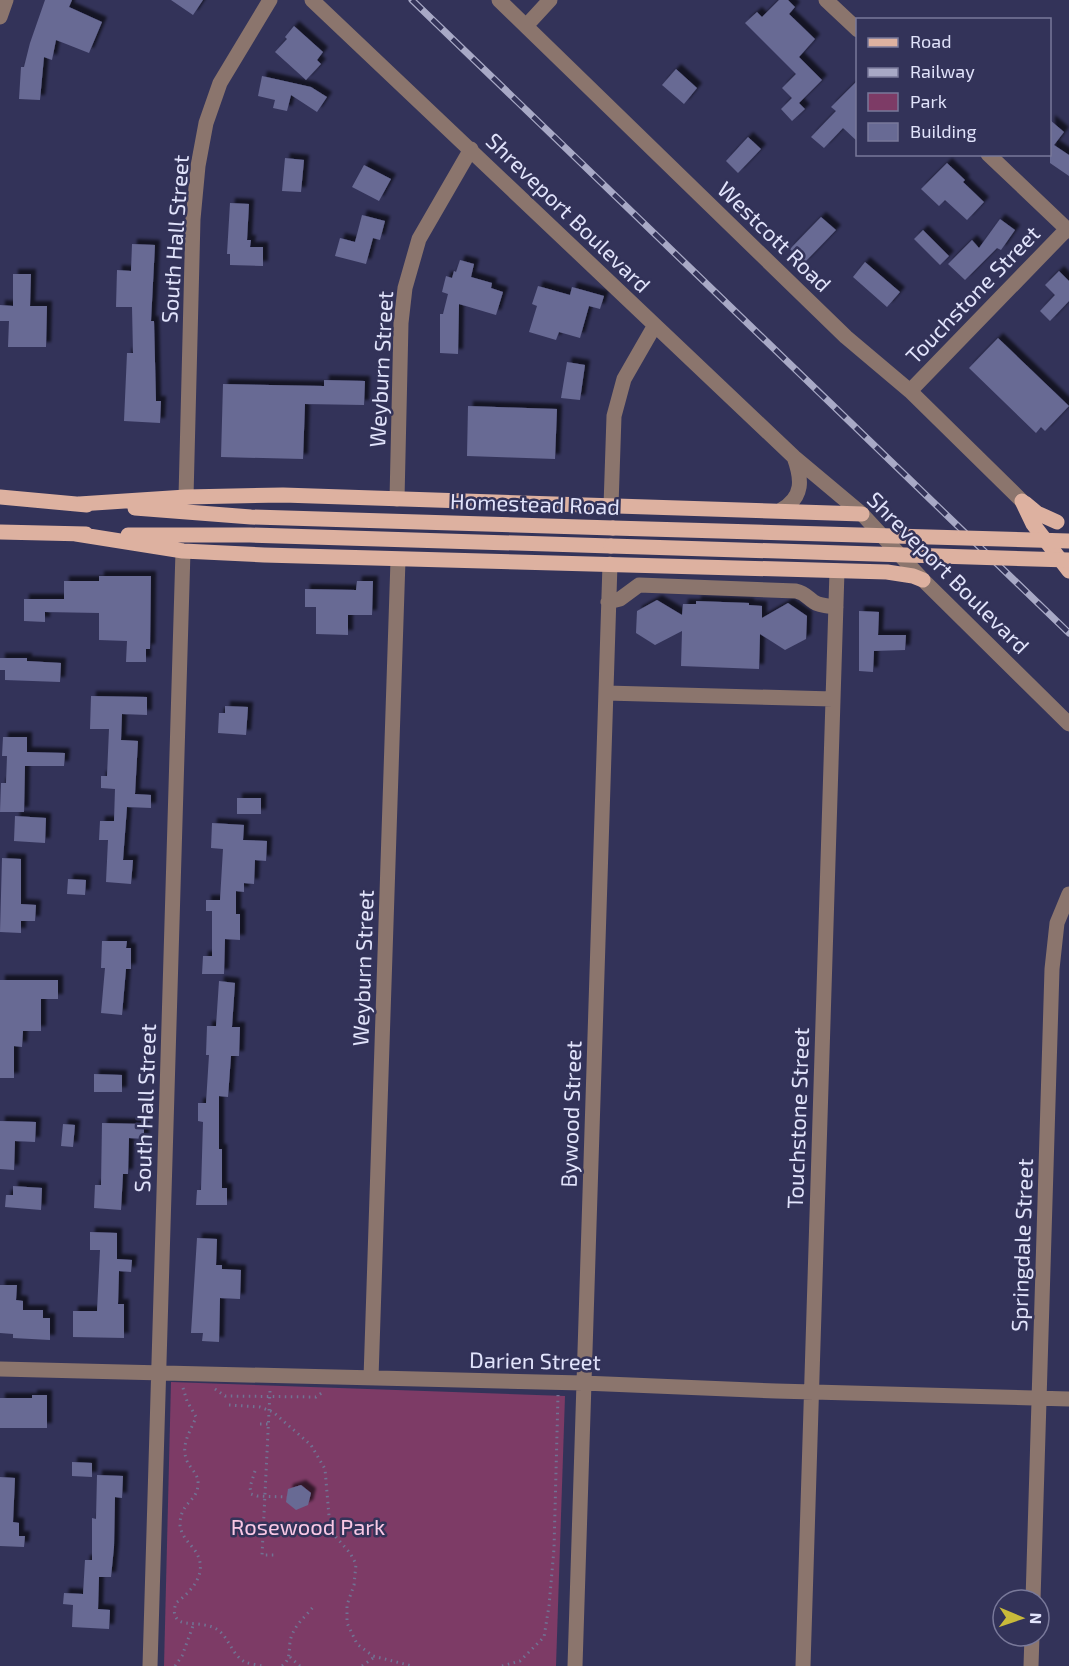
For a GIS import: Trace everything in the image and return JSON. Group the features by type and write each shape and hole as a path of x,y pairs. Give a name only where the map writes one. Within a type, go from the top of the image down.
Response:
{"main road":[{"path":"79,504 186,497 284,495 862,514"},
{"name":"Homestead Road","path":"0,497 251,517 1069,541"},
{"path":"1022,501 1037,513 1063,522"},
{"path":"1022,501 1033,524 1069,571"},
{"path":"1041,534 1043,527 1049,523 1063,522"},
{"name":"Homestead Road","path":"0,532 250,535 1069,560"},
{"path":"76,534 183,551 398,560 888,572 923,580"},
{"path":"888,572 894,569 901,557"}],"street":[{"path":"0,17 6,0"},
{"name":"South Hall Street","path":"186,497 192,219 198,166 206,123 220,83 270,0"},
{"name":"Shreveport Boulevard","path":"312,0 794,457 862,514 923,580 1069,724"},
{"name":"Westcott Road","path":"499,0 846,337 910,391 1022,501"},
{"path":"526,26 550,0"},
{"path":"826,0 856,28"},
{"name":"Weyburn Street","path":"397,499 401,323 405,288 419,239 471,149"},
{"path":"990,156 1068,230"},
{"name":"Touchstone Street","path":"910,391 1068,230"},
{"path":"611,506 614,416 624,379 655,325"},
{"path":"781,510 794,500 800,482 800,473 794,457"},
{"name":"South Hall Street","path":"150,1666 183,551"},
{"name":"Weyburn Street","path":"371,1378 398,560"},
{"name":"Bywood Street","path":"575,1666 610,564"},
{"name":"Touchstone Street","path":"803,1666 837,572"},
{"path":"608,603 620,599 639,585 796,591 806,593 814,602 836,607"},
{"path":"606,693 833,699"},
{"name":"Springdale Street","path":"1033,1588 1052,969 1057,923 1069,894"},
{"name":"Darien Street","path":"0,1369 558,1382 1069,1399"},
{"path":"1031,1666 1032,1648"}],"path":[{"path":"502,1666 520,1661 544,1637 554,1549 558,1382"},
{"path":"183,1388 196,1417 188,1430 185,1445 187,1460 199,1483 196,1494 187,1502 180,1515 181,1531 196,1552 200,1563 199,1579 189,1593 176,1603 174,1612 176,1619 183,1623 203,1623 219,1630 236,1654 246,1662 263,1666"},
{"path":"215,1389 225,1396 316,1397 323,1392"},
{"path":"270,1391 262,1555 275,1555"},
{"path":"229,1406 260,1407 270,1410 310,1444 325,1469 329,1516 336,1537 356,1564 347,1623 357,1644 375,1657 412,1666"},
{"path":"260,1424 269,1424"},
{"path":"255,1471 250,1487 251,1494 287,1497"},
{"path":"282,1666 289,1657 290,1637 313,1607"},
{"path":"175,1666 182,1656 194,1623"},
{"path":"289,1657 300,1666"},
{"path":"362,1666 375,1657"},
{"path":"509,1664 515,1666"}],"green space":[{"name":"Rosewood Park","path":"171,1382 565,1396 556,1666 164,1666"}],"building":[{"path":"45,0 72,0 69,7 102,22 89,53 56,40 52,60 44,57 40,100 19,99 21,67 24,67"},
{"path":"171,0 203,0 193,15"},
{"path":"779,0 788,0 795,7 789,14 815,39 799,57 822,80 799,103 805,109 792,121 781,109 792,98 782,88 796,74 745,23 757,12 762,17"},
{"path":"294,26 323,52 317,60 321,64 306,80 275,52 287,39 285,37"},
{"path":"676,69 697,88 684,104 662,85"},
{"path":"262,76 311,87 327,97 317,112 291,95 287,111 273,108 275,100 258,96"},
{"path":"856,82 856,140 843,128 824,148 811,137 836,111 831,107"},
{"path":"1051,121 1064,132 1054,145 1069,155 1069,176 1050,163"},
{"path":"748,137 761,149 738,173 726,161"},
{"path":"285,158 304,160 301,192 282,191"},
{"path":"947,163 984,202 967,220 945,200 939,206 921,189"},
{"path":"364,165 391,179 379,201 352,187"},
{"path":"230,203 249,204 247,240 251,240 250,247 263,247 263,266 230,265 230,254 227,254"},
{"path":"362,215 385,221 380,240 373,238 366,264 335,256 340,238 355,242"},
{"path":"821,217 836,230 804,263 790,249"},
{"path":"1000,219 1015,230 1001,250 997,248 965,280 948,264 972,240 979,248"},
{"path":"923,230 949,256 940,265 914,239"},
{"path":"132,244 155,245 151,321 154,321 156,401 161,401 160,423 124,421 127,353 133,353 132,307 116,307 117,270 131,271"},
{"path":"460,260 474,264 471,277 492,283 491,288 503,292 496,315 459,304 458,354 440,353 440,314 443,314 448,294 442,292 446,276 452,278"},
{"path":"865,262 900,292 887,307 853,277"},
{"path":"1059,271 1069,281 1069,301 1050,321 1040,311 1055,295 1045,285"},
{"path":"13,274 31,274 30,306 47,306 46,347 8,347 9,321 0,321 0,305 13,306"},
{"path":"538,286 570,295 572,287 604,296 600,309 589,306 580,338 559,332 556,340 529,332 537,306 532,304"},
{"path":"998,338 1069,406 1045,431 1041,427 1036,433 969,368"},
{"path":"567,362 585,365 580,400 561,398"},
{"path":"324,380 365,381 364,405 305,404 303,459 221,457 223,384 324,386"},
{"path":"468,406 557,409 555,459 467,456"},
{"path":"99,576 151,576 150,649 146,649 146,662 126,662 127,641 99,640 99,613 45,612 45,622 24,621 24,599 64,599 64,581 99,581"},
{"path":"357,581 373,581 372,615 348,615 348,635 316,634 316,607 305,607 305,589 356,590"},
{"path":"657,600 682,615 683,604 696,604 696,601 749,603 749,605 762,606 762,618 788,603 807,616 806,639 785,650 760,634 759,669 681,666 682,631 655,645 636,633 637,611"},
{"path":"859,611 879,612 878,635 906,635 905,650 874,651 873,672 859,671"},
{"path":"0,658 27,658 27,661 61,663 60,682 5,680 5,670 0,670"},
{"path":"91,696 147,697 147,715 122,714 121,740 138,741 135,794 151,795 151,808 127,807 123,860 133,860 131,884 106,882 108,840 99,840 100,821 114,821 115,789 101,788 101,776 107,776 109,729 90,729"},
{"path":"225,706 248,707 246,735 218,733 219,713 225,713"},
{"path":"3,737 27,737 27,752 65,753 64,766 25,766 24,812 0,812 1,783 6,783 7,756 2,756"},
{"path":"237,798 261,798 261,814 237,814"},
{"path":"15,816 46,818 45,843 14,841"},
{"path":"212,823 244,825 243,840 267,841 266,861 255,860 254,884 244,883 244,892 236,891 236,914 240,914 240,940 225,939 224,974 202,974 203,956 212,956 212,911 206,911 206,900 220,900 223,849 211,848"},
{"path":"2,858 21,859 21,904 36,905 35,921 21,921 21,933 0,932"},
{"path":"68,879 86,880 85,895 67,894"},
{"path":"102,941 127,941 126,948 131,948 131,969 126,969 122,1015 101,1013 105,968 101,968"},
{"path":"0,980 58,980 58,999 41,999 41,1031 23,1031 22,1047 14,1046 14,1078 0,1078"},
{"path":"219,981 235,983 232,1027 240,1027 239,1056 231,1056 228,1097 219,1096 219,1149 222,1149 222,1188 227,1188 227,1205 196,1205 197,1190 201,1190 203,1122 198,1121 198,1103 206,1103 209,1055 206,1055 207,1026 216,1026"},
{"path":"94,1074 122,1075 122,1092 94,1092"},
{"path":"0,1121 36,1122 35,1142 15,1141 14,1170 0,1169"},
{"path":"102,1123 144,1124 144,1139 129,1138 128,1174 123,1174 121,1210 94,1208 95,1185 101,1185"},
{"path":"63,1124 75,1125 73,1147 61,1146"},
{"path":"13,1186 42,1188 41,1210 5,1207 6,1195 13,1195"},
{"path":"90,1232 117,1233 117,1259 132,1260 131,1272 119,1271 118,1304 124,1304 124,1338 73,1337 73,1311 97,1311 100,1250 90,1250"},
{"path":"197,1238 217,1239 216,1265 222,1265 222,1269 241,1270 240,1299 220,1298 219,1342 202,1341 203,1333 191,1333"},
{"path":"0,1285 17,1285 16,1300 23,1301 23,1310 43,1310 43,1318 50,1318 50,1340 13,1338 13,1334 0,1333"},
{"path":"32,1395 47,1395 47,1428 0,1428 0,1398 32,1398"},
{"path":"72,1462 92,1463 92,1477 72,1476"},
{"path":"97,1475 123,1476 122,1498 115,1497 111,1577 99,1577 98,1609 110,1610 109,1629 72,1627 73,1605 63,1604 64,1593 83,1594 85,1560 92,1560 92,1518 96,1519"},
{"path":"0,1477 15,1478 13,1522 19,1523 19,1536 25,1536 24,1547 0,1546"},
{"path":"301,1485 311,1493 308,1505 296,1510 286,1502 288,1489"}],"railway":[{"path":"412,0 1069,633"}]}
